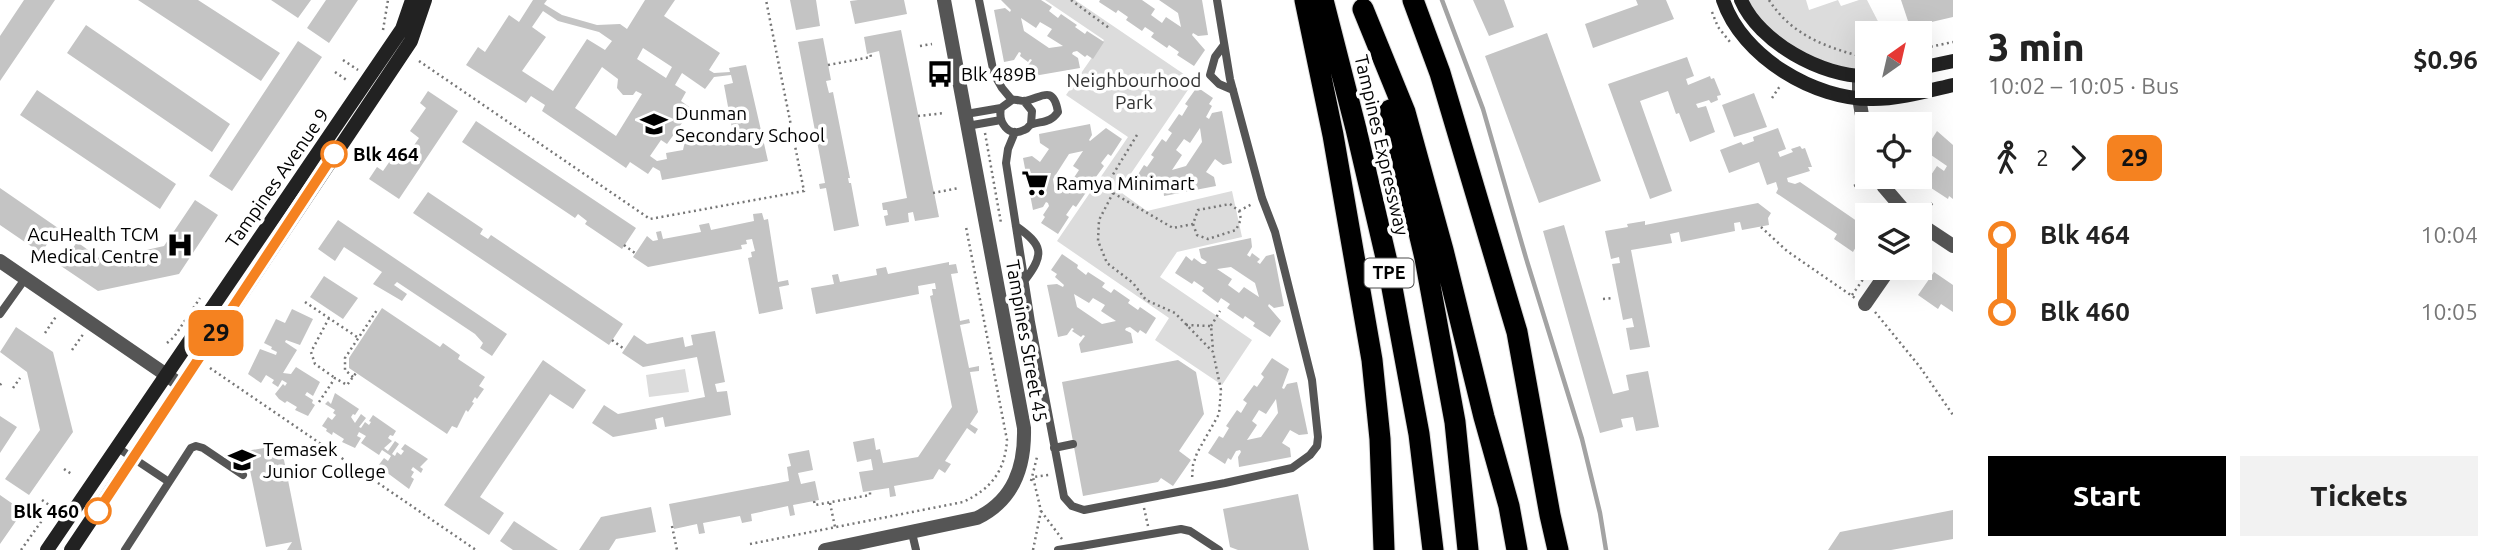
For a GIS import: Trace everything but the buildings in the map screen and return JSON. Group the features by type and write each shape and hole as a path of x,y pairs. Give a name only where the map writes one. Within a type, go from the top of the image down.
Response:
{"highway":[{"path":"1304,0 1333,135 1372,360 1380,439 1384,550"},
{"name":"Tampines Expressway","path":"1323,0 1388,266 1419,434 1433,550"},
{"path":"1413,0 1440,73 1517,332 1558,550"},
{"path":"1361,4 1405,112 1443,250 1483,417 1510,506 1517,550"},
{"name":"Tampines Expressway","path":"1361,4 1391,114 1424,258 1455,422 1468,550"}],"main road":[{"name":"Tampines Avenue 9","path":"47,550 402,29 412,0"},
{"name":"Tampines Avenue 9","path":"71,550 411,41 425,0"},
{"path":"1723,0 1732,21 1757,50 1796,80 1814,87 1859,99 1886,99 1953,86"},
{"path":"1741,0 1746,13 1763,31 1792,52 1814,65 1855,75"},
{"path":"1932,65 1953,61"}],"street":[{"name":"Tampines Street 45","path":"825,550 977,518 1004,500 1020,473 1025,448 1024,428 944,0"},
{"path":"1859,99 1860,112"},
{"path":"1881,189 1897,203"},
{"path":"1932,226 1953,246"},
{"path":"0,261 181,385"},
{"path":"1865,304 1882,280"}],"lane":[{"path":"979,0 996,79 1012,100"},
{"path":"981,10 986,0"},
{"path":"1015,132 1006,156 1064,497 1072,506 1084,510 1292,468 1310,455 1317,446 1312,380 1286,274 1233,90 1217,0"},
{"path":"1224,45 1215,57 1210,75 1219,84 1233,90"},
{"path":"967,120 1001,108 1012,100 1024,101 1047,94 1054,100 1058,112 1051,120 1031,124 1024,131 1015,132 1009,130 1001,120 1001,108"},
{"path":"1024,101 1032,111 1031,124"},
{"path":"967,120 1001,120"},
{"path":"1016,226 1036,241 1038,247 1038,263 1025,280"},
{"path":"0,314 25,279"},
{"path":"1054,449 1073,444"},
{"path":"118,448 169,482"},
{"path":"125,550 191,448 203,448 243,475"},
{"path":"1058,550 1181,529 1190,531 1219,550"},
{"path":"912,533 916,550"}],"path":[{"path":"376,40 383,29 388,0"},
{"path":"419,61 650,219 804,191 766,0"},
{"path":"1071,0 1109,28"},
{"path":"1769,0 1804,36 1855,55"},
{"path":"1932,46 1953,42"},
{"path":"920,46 932,44"},
{"path":"828,65 871,57 870,53"},
{"path":"343,60 369,78"},
{"path":"355,71 362,60"},
{"path":"335,72 348,81"},
{"path":"1772,97 1782,83"},
{"path":"918,116 945,113"},
{"path":"1137,135 1109,181 1113,193 1173,228 1193,224"},
{"path":"933,193 959,188"},
{"path":"1113,193 1099,220 1098,241 1107,263 1133,283 1146,300 1175,313 1213,352"},
{"path":"1239,211 1262,198"},
{"path":"1230,204 1239,211 1241,219 1236,230 1208,239 1197,235 1193,224 1198,210 1230,204"},
{"path":"750,544 963,502 981,494 999,473 1007,440 966,227"},
{"path":"624,245 635,253"},
{"path":"1852,295 1863,280"},
{"path":"167,343 204,293"},
{"path":"1603,299 1614,298"},
{"path":"304,302 358,338"},
{"path":"353,377 345,370 345,358 377,310"},
{"path":"1193,488 1192,475 1197,453 1219,414 1221,390 1211,326 1220,311"},
{"path":"329,318 311,352 315,364 347,386 356,373"},
{"path":"45,333 53,321"},
{"path":"1186,325 1211,326"},
{"path":"72,350 80,339"},
{"path":"612,340 624,349"},
{"path":"210,368 477,550"},
{"path":"318,402 335,377"},
{"path":"13,388 20,378"},
{"path":"0,385 3,381"},
{"path":"64,468 73,475"},
{"path":"1059,474 1033,477 1041,511 1068,548"},
{"path":"814,501 815,505 830,503 870,495 870,491"},
{"path":"42,500 52,507"},
{"path":"830,503 835,528"},
{"path":"1144,508 1151,534"},
{"path":"1033,550 1041,511"},
{"path":"21,550 43,519"},
{"path":"672,526 677,550"}],"green space":[{"name":"Neighbourhood Park","path":"1045,0 1075,0 1194,81 1119,191 1147,211 1232,191 1242,237 1177,252 1160,277 1252,340 1222,385 1155,340 1169,318 1057,241 1128,137 1066,95 1104,40"},
{"path":"1748,0 1806,0 1809,10 1838,0 1841,6 1867,0 1878,21 1855,21 1855,74 1792,51 1765,30"},
{"path":"685,369 689,392 649,397 646,375"}],"waterway":[{"path":"1442,0 1483,109 1582,439 1606,550"}],"bus line":[{"name":"29","path":"98,511 334,154"}],"place":[{"name":"Blk 489B","path":"940,74"},
{"name":"Dunman Secondary School","path":"654,124"},
{"name":"Blk 464","path":"334,154"},
{"name":"Ramya Minimart","path":"1035,183"},
{"name":"AcuHealth TCM Medical Centre","path":"180,245"},
{"name":"Temasek Junior College","path":"242,460"},
{"name":"Blk 460","path":"98,511"}]}
